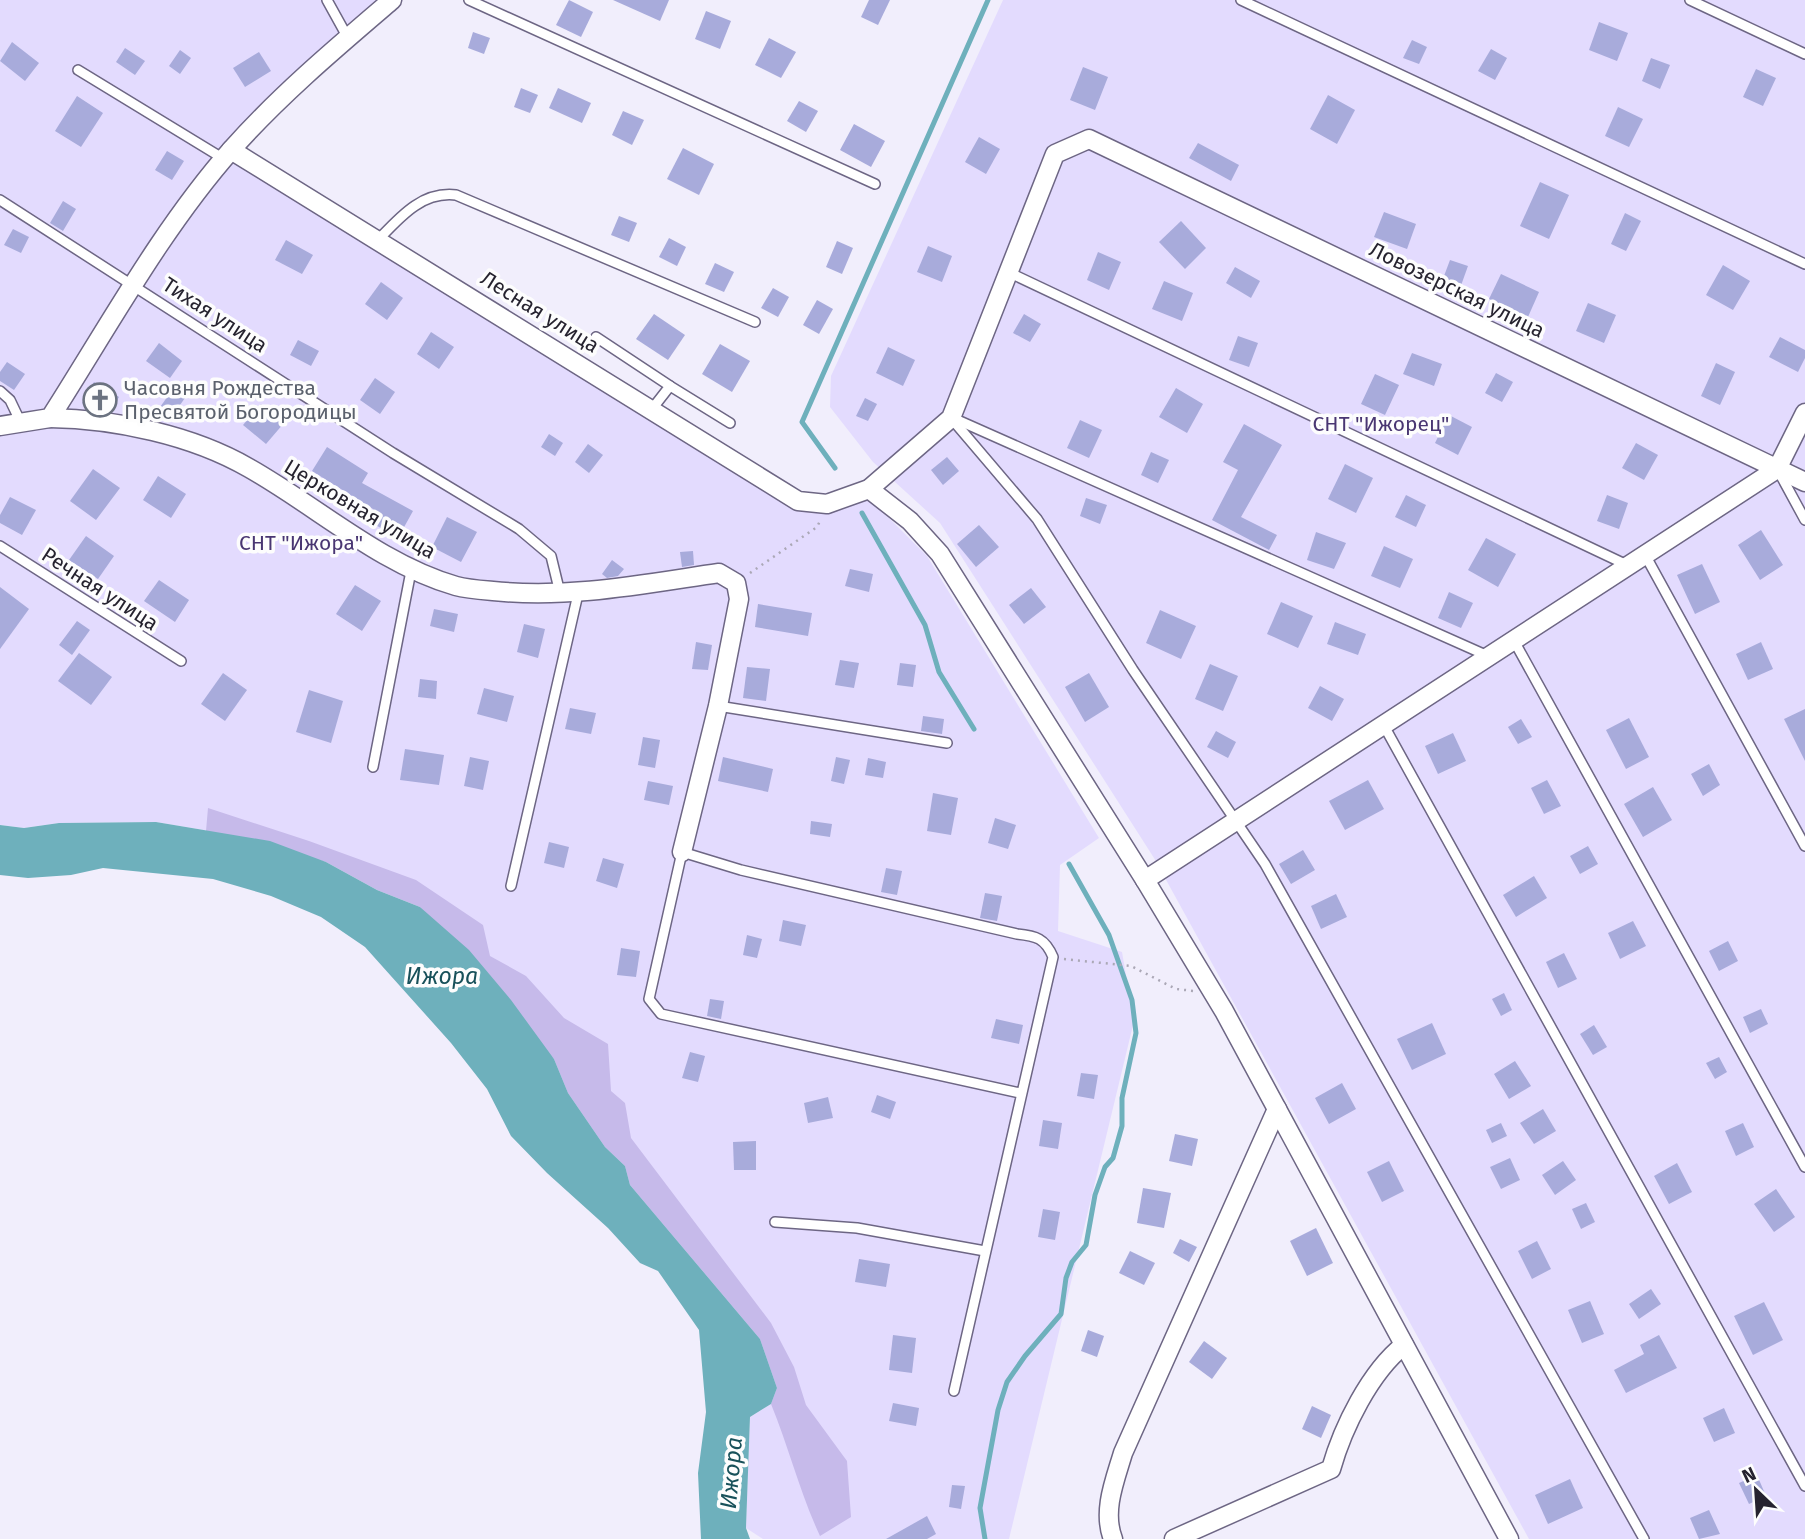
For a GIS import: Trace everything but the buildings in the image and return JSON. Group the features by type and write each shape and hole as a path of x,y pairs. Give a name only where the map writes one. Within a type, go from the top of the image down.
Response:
{"street":[{"path":"50,418 135,284 228,155 274,105 392,0"},
{"name":"Ловозерская улица","path":"1006,271 1055,154 1089,139 1805,482"},
{"name":"Лесная улица","path":"228,155 378,240 798,501 827,504"},
{"path":"827,504 869,489 951,418 1006,271"},
{"path":"1145,880 1777,469 1805,413"},
{"name":"Церковная улица","path":"0,426 50,418 86,419 191,443 247,467 411,571 459,587 514,593 569,594 719,573 736,583"},
{"path":"869,489 910,521 940,554 1145,880 1210,988 1277,1109 1509,1539"},
{"path":"682,852 718,706 739,600 736,583"},
{"path":"1113,1539 1109,1528 1109,1506 1123,1452 1277,1109"},
{"path":"1174,1539 1331,1469 1345,1429 1355,1410 1394,1353 1404,1345"}],"lane":[{"path":"327,0 348,38"},
{"path":"469,0 875,184"},
{"path":"1241,0 1805,264"},
{"path":"1690,0 1805,54"},
{"path":"78,70 228,155"},
{"path":"378,240 401,216 427,198 442,194 456,195 755,322"},
{"name":"Тихая улица","path":"0,200 135,284 393,453 519,529 551,556 569,594"},
{"path":"1006,271 1627,565"},
{"path":"596,337 730,424"},
{"path":"652,409 670,386"},
{"path":"0,391 10,400 22,423"},
{"path":"951,418 1488,656"},
{"path":"951,418 1037,519 1265,864 1644,1539"},
{"path":"1777,469 1805,520"},
{"name":"Речная улица","path":"0,546 181,661"},
{"path":"1644,553 1805,846"},
{"path":"373,767 411,571"},
{"path":"511,886 569,594"},
{"path":"1513,639 1805,1167"},
{"path":"718,706 947,743"},
{"path":"1383,724 1805,1486"},
{"path":"954,1391 1020,1093 1054,957 1048,945 1038,936 1017,934 741,870 682,852 649,999 661,1014 1020,1093"},
{"path":"775,1222 857,1228 985,1251"}],"path":[{"path":"736,583 817,527 827,504"},
{"path":"1054,957 1131,966 1176,989 1190,992 1210,988"}],"green space":[{"name":"СНТ \"Ижора\"","path":"0,0 392,0 231,150 798,501 869,489 885,514 927,556 1099,838 1060,865 1058,931 1122,952 1134,1021 1009,1539 763,1539 746,1528 750,1417 771,1404 420,907 326,862 270,841 156,822 59,823 24,828 0,825"},
{"name":"СНТ \"Ижорец\"","path":"1003,0 1805,0 1805,1539 1529,1539 1154,858 940,523 873,462 830,407 831,376"}],"shaded area":[{"path":"208,808 416,880 483,925 490,956 526,976 564,1018 608,1044 611,1091 625,1103 631,1138 771,1323 794,1367 806,1405 847,1461 851,1517 820,1536 771,1404 777,1388 760,1339 630,1185 625,1166 605,1147 568,1093 554,1059 420,907 377,890 326,862 206,831"}],"water":[{"name":"Ижора","path":"156,822 270,841 326,862 377,890 420,907 469,950 511,1000 554,1059 568,1093 605,1147 625,1166 630,1185 760,1339 777,1388 771,1404 750,1417 746,1528 750,1539 701,1539 698,1473 706,1412 699,1330 658,1271 640,1263 608,1228 511,1136 487,1089 451,1043 365,947 321,917 271,896 213,879 103,868 71,875 28,878 0,875 0,825 24,828 59,823"}],"waterway":[{"path":"835,468 802,422 988,0"},
{"path":"862,513 925,625 939,672 974,729"},
{"path":"985,1539 980,1508 998,1410 1007,1382 1061,1314 1066,1278 1072,1262 1086,1245 1095,1195 1105,1167 1113,1158 1122,1126 1122,1098 1136,1033 1132,1000 1109,935 1069,864"}],"place":[{"name":"Часовня Рождества Пресвятой Богородицы","path":"100,400"}]}
